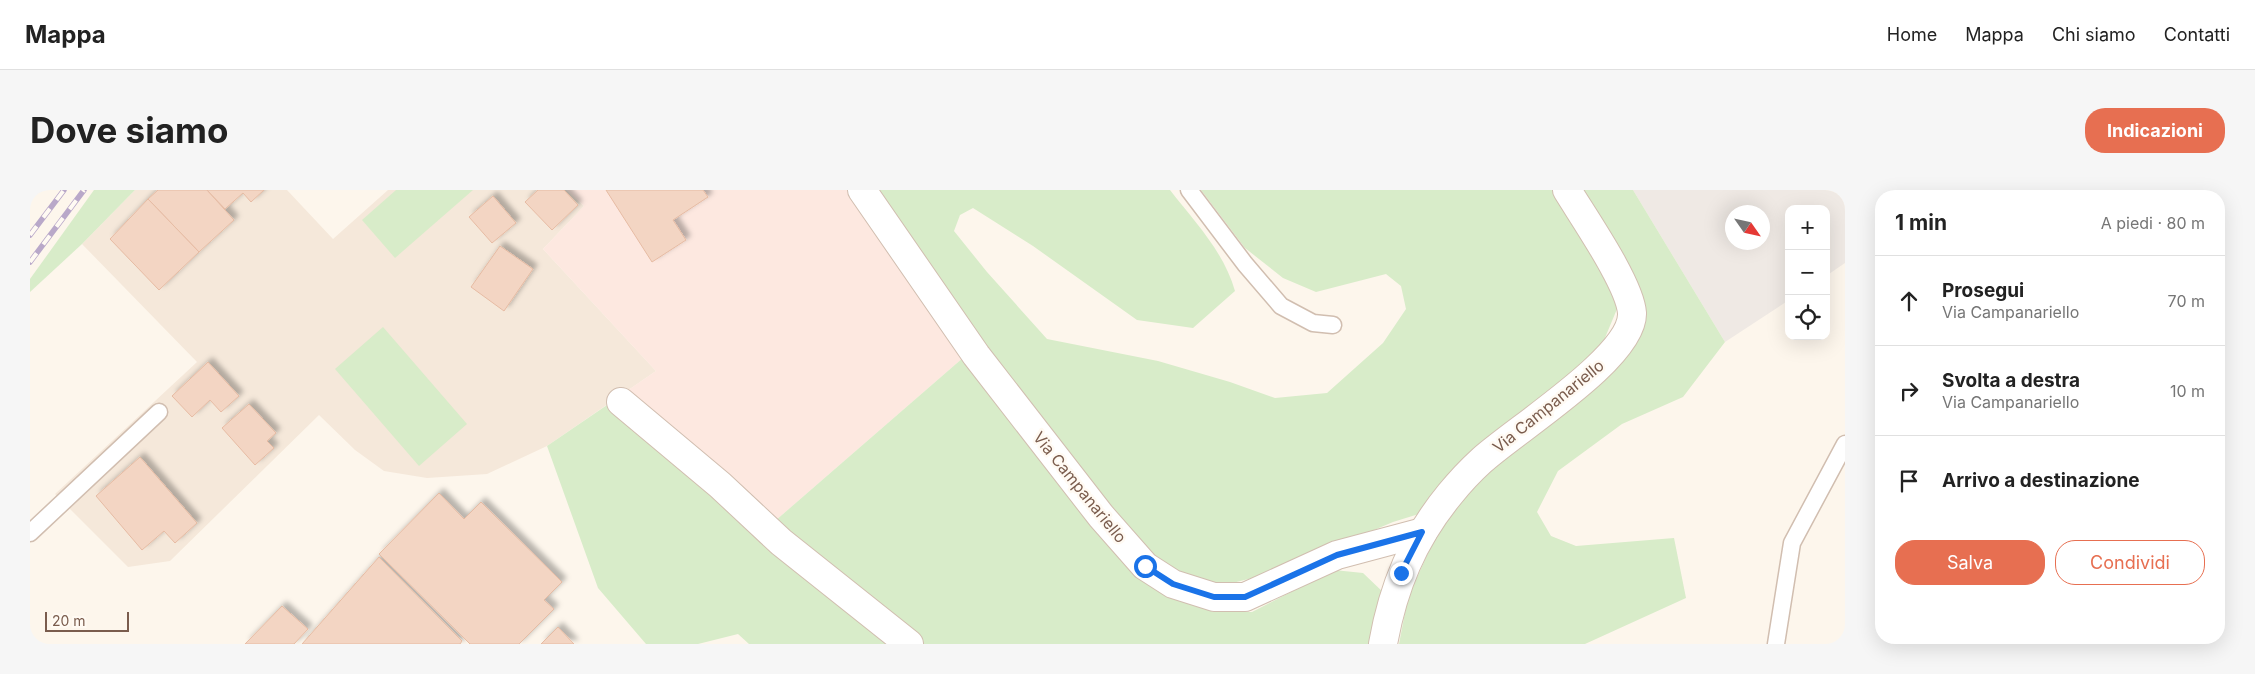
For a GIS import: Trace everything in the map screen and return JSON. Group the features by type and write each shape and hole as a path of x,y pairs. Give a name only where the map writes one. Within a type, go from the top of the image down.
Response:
{"street":[{"name":"Via Campanariello","path":"862,190 976,355 1101,516 1145,566 1173,584 1214,597 1245,597 1337,555 1422,532"},
{"name":"Via Campanariello","path":"1384,644 1388,615 1401,573 1422,532 1449,495 1480,461 1604,363 1625,336 1632,315 1628,294 1567,190"},
{"path":"621,402 720,485 781,542 909,644"}],"lane":[{"path":"1189,190 1245,264 1281,306 1313,323 1333,326"},
{"path":"30,533 159,412"},
{"path":"1776,644 1792,543 1845,444"}],"shaded area":[{"path":"135,190 287,190 333,239 388,190 567,190 584,206 543,249 656,371 547,446 487,474 427,478 384,471 355,450 319,415 170,561 128,567 55,494 197,362 82,244"},
{"path":"567,190 849,190 964,357 775,521 621,395 656,371 543,249 584,206"},
{"path":"1633,190 1845,190 1845,263 1830,273 1830,205 1785,205 1785,303 1725,342"}],"green space":[{"path":"94,190 135,190 82,244 30,292 30,279"},
{"path":"396,190 473,190 395,258 362,220"},
{"path":"877,190 1170,190 1216,250 1224,263 1235,291 1193,328 1137,320 1033,246 973,208 960,215 954,231 987,272 1047,339 1158,361 1230,382 1275,398 1327,393 1383,343 1406,309 1401,286 1386,274 1316,292 1283,278 1245,248 1201,190 1554,190 1617,291 1617,309 1602,345 1422,513 1393,522 1273,573 1216,587 1181,581 1154,558 1042,427"},
{"path":"1578,190 1633,190 1725,342 1683,397 1622,424 1558,471 1537,512 1551,536 1576,546 1674,538 1686,598 1585,644 1399,644 1408,597 1441,525 1483,473 1635,344 1646,316 1640,294"},
{"path":"383,327 467,424 419,466 335,369"},
{"path":"964,357 1148,582 1213,612 1252,612 1334,570 1363,573 1385,594 1374,644 924,644 809,554 775,521"},
{"path":"610,403 899,644 749,644 738,634 698,644 646,644 598,588 547,446"}],"building":[{"path":"158,190 207,190 234,220 199,252 148,199"},
{"path":"207,190 264,190 251,202 243,193 225,209"},
{"path":"538,190 564,190 578,205 552,230 525,202"},
{"path":"606,190 703,190 708,197 673,220 686,240 652,262"},
{"path":"493,196 516,223 492,243 469,217"},
{"path":"148,199 199,252 159,290 110,239"},
{"path":"500,246 533,269 504,311 471,287"},
{"path":"208,362 239,396 221,412 210,400 192,417 172,396"},
{"path":"249,404 276,433 267,441 274,448 255,465 222,428"},
{"path":"140,457 197,523 175,543 164,531 142,550 96,496"},
{"path":"439,493 464,519 481,502 562,582 544,600 554,609 519,644 470,644 379,554"},
{"path":"379,557 462,641 460,644 302,644"},
{"path":"282,606 308,629 294,644 245,644"},
{"path":"558,627 574,644 541,644"}],"railway":[{"path":"30,235 64,190"},
{"path":"30,262 84,190"}],"route":[{"path":"1145,566 1173,584 1214,597 1245,597 1337,555 1422,532 1401,573"}]}
